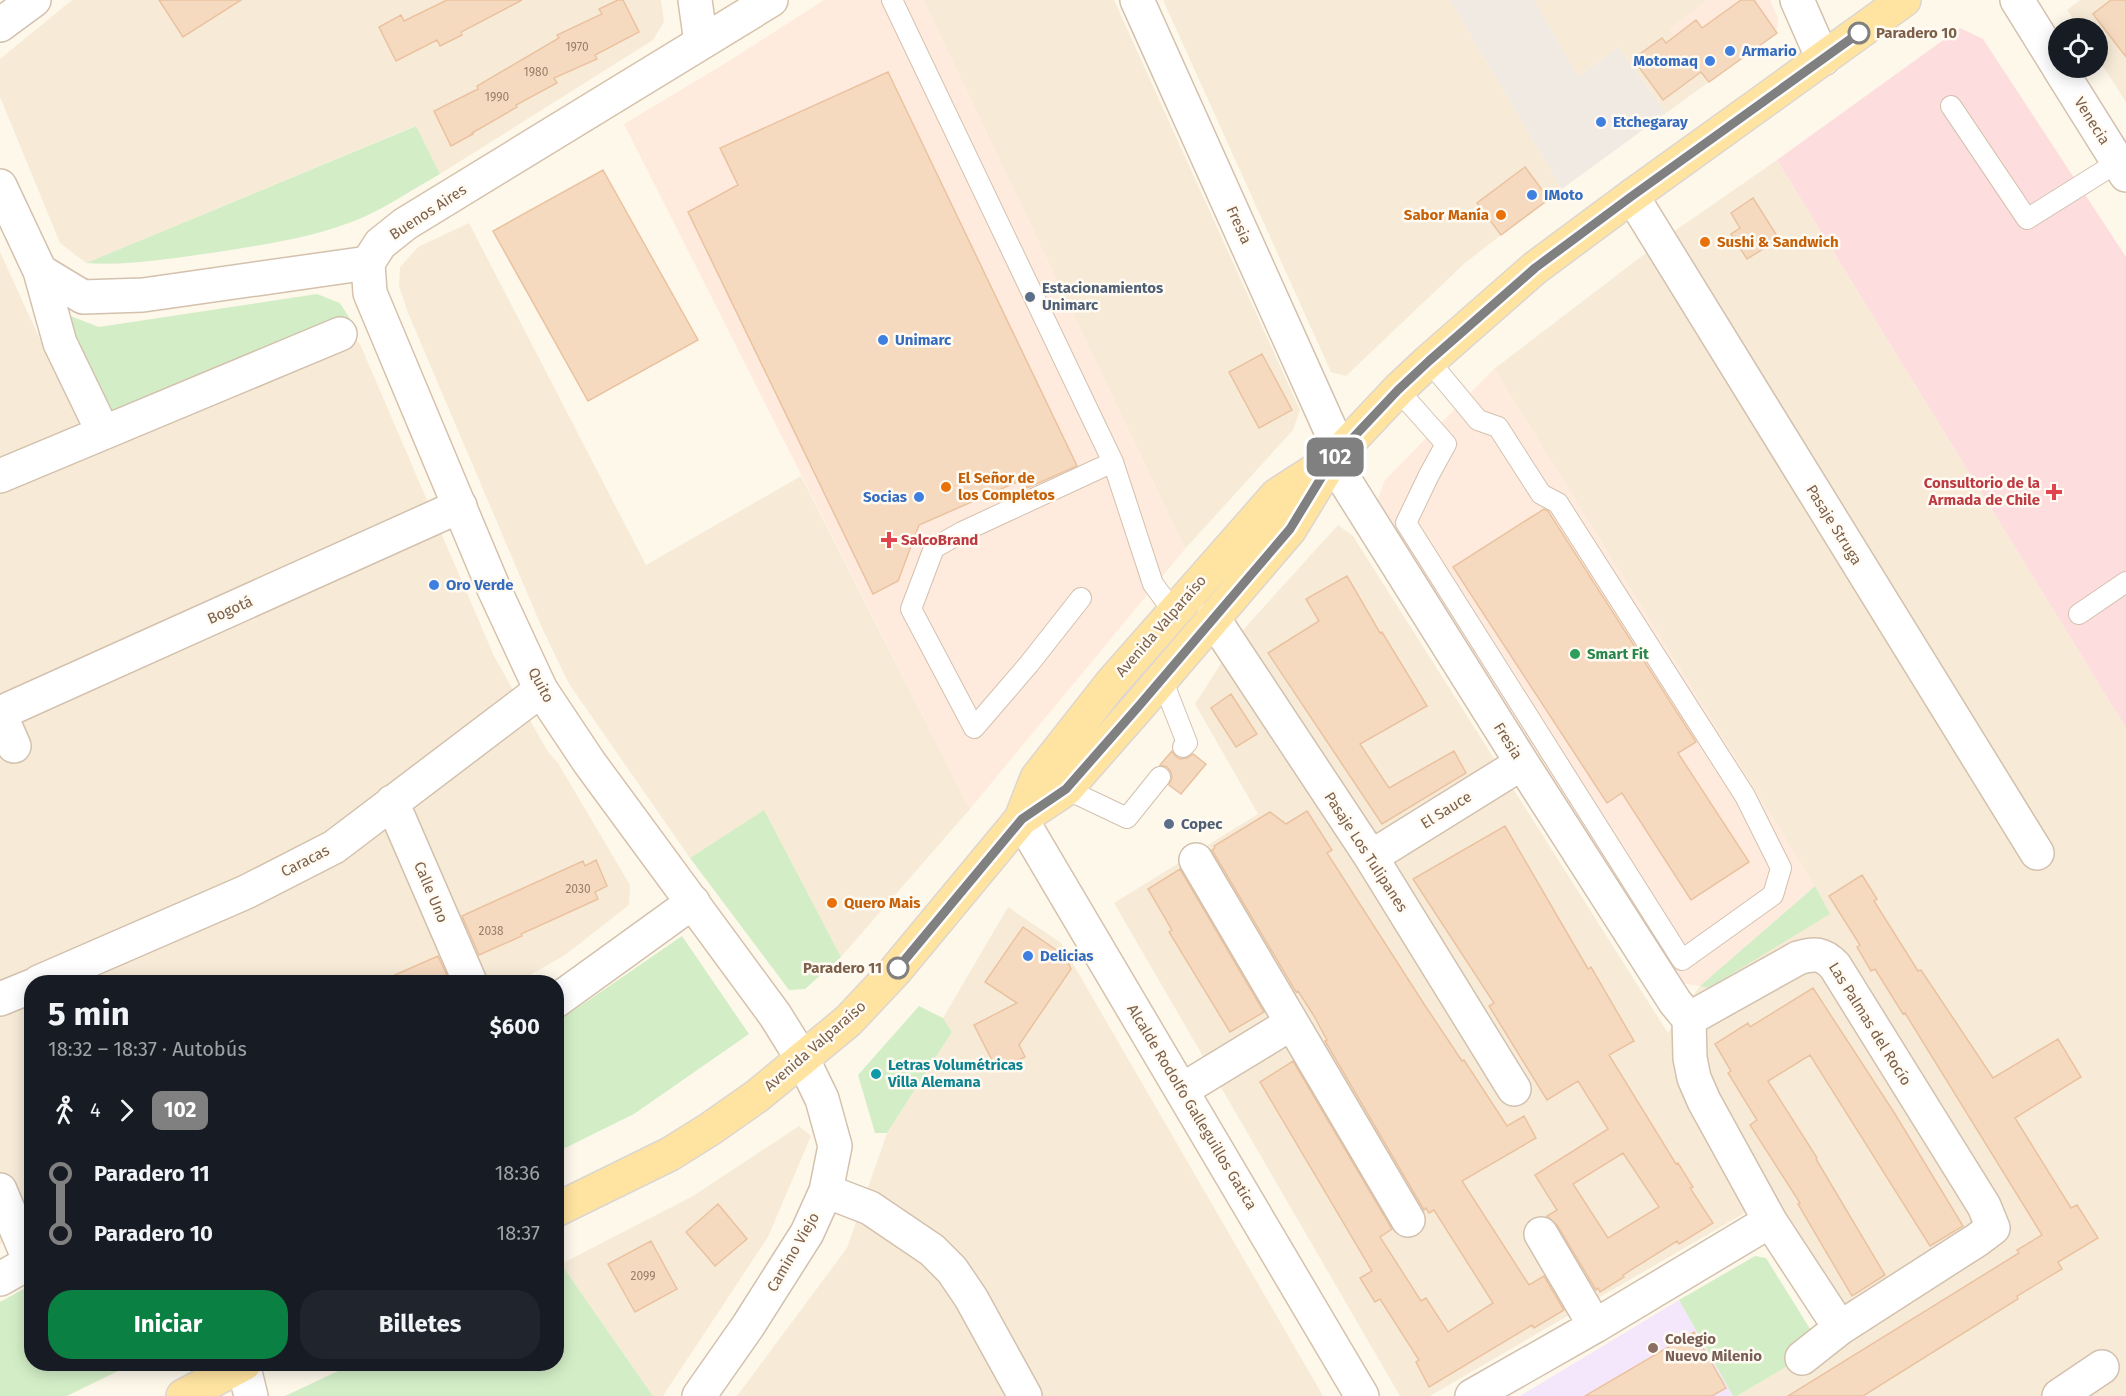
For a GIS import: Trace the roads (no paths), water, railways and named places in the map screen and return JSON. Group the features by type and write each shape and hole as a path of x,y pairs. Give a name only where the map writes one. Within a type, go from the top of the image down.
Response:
{"main road":[{"name":"Avenida Valparaíso","path":"564,1206 670,1154 757,1096 848,1021 881,987 1022,819 1066,789 1162,679 1290,529 1336,455 1398,390 1535,268 1904,0"},
{"name":"Avenida Valparaíso","path":"1022,819 1037,778 1110,685 1277,495 1336,455"},
{"path":"183,1396 230,1371"}],"street":[{"path":"0,26 34,0"},
{"path":"695,0 701,44"},
{"name":"Buenos Aires","path":"368,263 380,244 405,224 771,0"},
{"name":"Fresia","path":"1137,0 1336,455 1522,764 1675,1002 1689,1019"},
{"path":"1797,0 1823,59"},
{"name":"Venecia","path":"2017,0 2048,51"},
{"name":"Venecia","path":"2065,78 2122,168"},
{"path":"0,186 40,272 60,343 103,432"},
{"name":"Pasaje Struga","path":"1632,196 2037,853"},
{"path":"40,272 83,297 143,295 368,263"},
{"name":"Quito","path":"368,263 370,293 494,589 542,690 589,762 775,1015 803,1060"},
{"path":"0,476 340,334"},
{"name":"Bogotá","path":"0,713 460,506"},
{"name":"Pasaje Los Tulipanes","path":"1213,618 1371,857 1514,1089"},
{"name":"Caracas","path":"55,975 255,887 334,847 542,690"},
{"path":"0,713 14,746"},
{"name":"El Sauce","path":"1371,857 1522,764"},
{"name":"Calle Uno","path":"392,802 467,975"},
{"name":"Alcalde Rodolfo Galleguillos Gatica","path":"1022,819 1362,1396"},
{"path":"1196,860 1408,1220"},
{"path":"564,995 693,902"},
{"name":"Las Palmas del Rocío","path":"1689,1019 1798,958 1810,954 1820,954 1828,958 1984,1206 1993,1228 1840,1328 1802,1358"},
{"path":"0,999 24,989"},
{"path":"1689,1019 1690,1058 1694,1078 1704,1101 1770,1221 1840,1328"},
{"path":"1182,1090 1292,1023"},
{"name":"Camino Viejo","path":"699,1396 748,1326 807,1233 826,1191 835,1146 822,1099 803,1060"},
{"path":"0,1190 24,1246"},
{"path":"826,1191 870,1208 932,1250 952,1270 971,1298 1024,1396"},
{"path":"1472,1396 1595,1326 1770,1221"},
{"path":"1541,1234 1595,1326"},
{"path":"0,1279 24,1266"},
{"path":"2059,1396 2102,1367"},
{"path":"245,1371 251,1396"}],"lane":[{"path":"892,0 1113,462 1152,585 1174,612"},
{"path":"1951,106 2027,219 2122,168"},
{"path":"1398,390 1446,444 1406,523 1682,960 1773,895 1780,868 1745,796 1558,503 1541,494 1498,427 1478,420 1429,361"},
{"path":"1081,597 1029,664 974,728 911,609 934,548 962,532 1113,462"},
{"path":"2079,614 2126,582"},
{"path":"1162,679 1187,743 1183,747"},
{"path":"1066,789 1128,818 1160,777"}],"place":[{"name":"Paradero 10","path":"1859,33"},
{"name":"Armario","path":"1730,51"},
{"name":"Motomaq","path":"1710,61"},
{"name":"Etchegaray","path":"1601,122"},
{"name":"IMoto","path":"1532,195"},
{"name":"Sabor Manía","path":"1501,215"},
{"name":"Sushi & Sandwich","path":"1705,242"},
{"name":"Estacionamientos Unimarc","path":"1030,297"},
{"name":"Unimarc","path":"883,340"},
{"name":"El Señor de los Completos","path":"946,487"},
{"name":"Consultorio de la Armada de Chile","path":"2054,492"},
{"name":"Socias","path":"919,497"},
{"name":"SalcoBrand","path":"889,540"},
{"name":"Oro Verde","path":"434,585"},
{"name":"Smart Fit","path":"1575,654"},
{"name":"Copec","path":"1169,824"},
{"name":"Quero Mais","path":"832,903"},
{"name":"Delicias","path":"1028,956"},
{"name":"Paradero 11","path":"898,968"},
{"name":"Letras Volumétricas Villa Alemana","path":"876,1074"},
{"name":"Colegio Nuevo Milenio","path":"1653,1348"}]}
